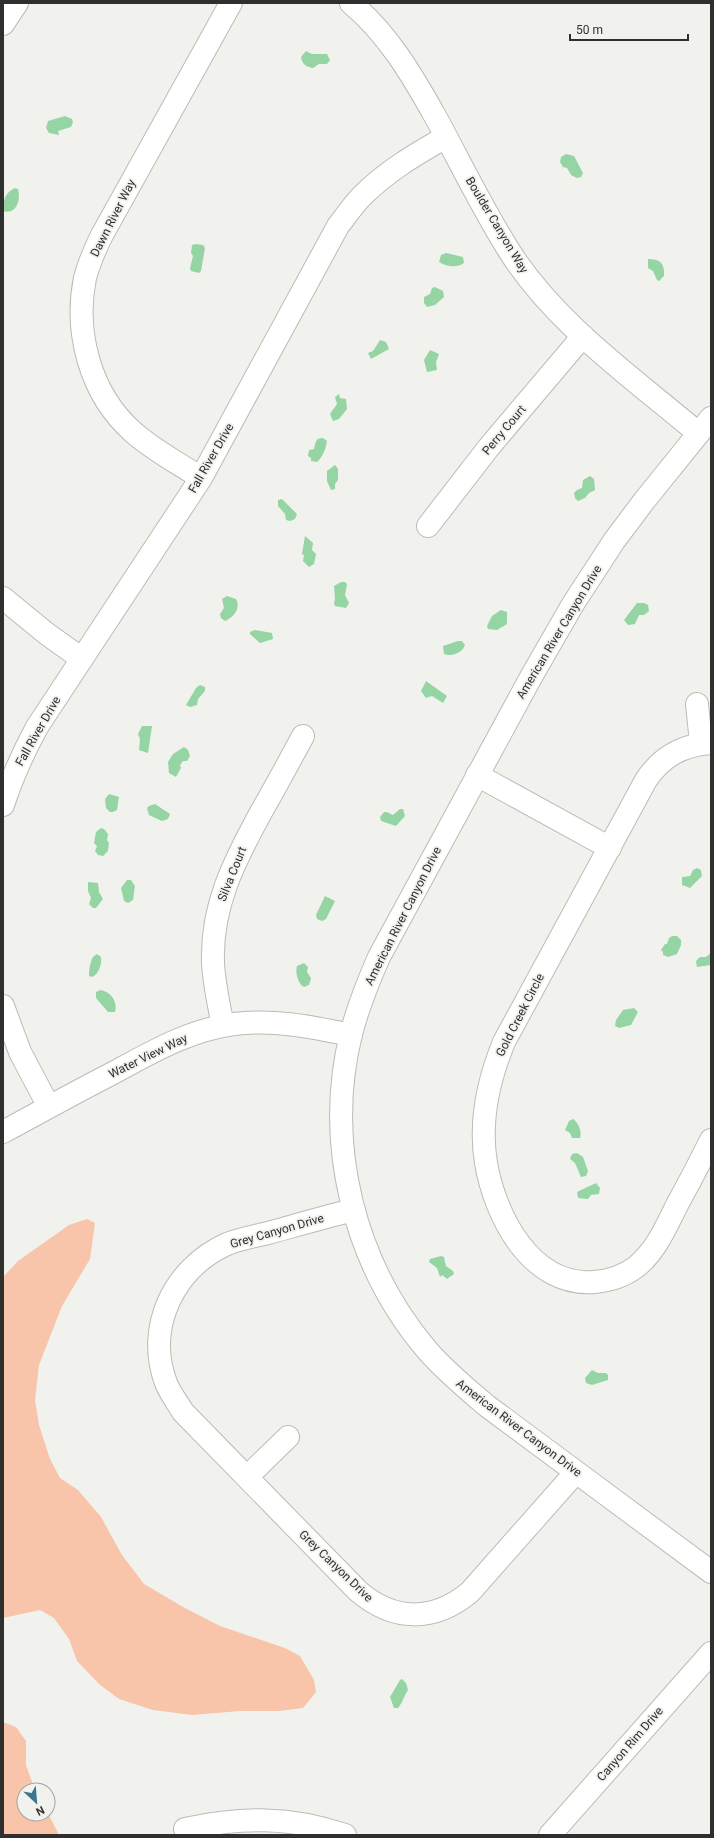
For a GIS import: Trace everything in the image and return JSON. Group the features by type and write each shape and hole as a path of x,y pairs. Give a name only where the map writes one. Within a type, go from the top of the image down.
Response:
{"street":[{"path":"3,24 17,3"},
{"name":"Dawn River Way","path":"201,478 150,446 124,424 111,406 99,387 90,366 84,345 82,299 92,256 102,235 231,3"},
{"name":"Boulder Canyon Way","path":"351,3 382,34 396,51 414,79 508,249 530,280 550,304 583,336 704,426"},
{"name":"Fall River Drive","path":"3,805 11,781 37,727 201,478 338,226 362,197 389,172 409,158 446,137"},
{"name":"Perry Court","path":"428,526 489,447 583,336"},
{"name":"American River Canyon Drive","path":"704,426 614,541 573,604 531,677 379,957 364,991 351,1035 344,1070 341,1108 342,1145 347,1182 353,1210 364,1243 385,1288 404,1320 427,1350 453,1378 487,1406 711,1572"},
{"path":"3,598 47,634 82,659"},
{"name":"Gold Creek Circle","path":"697,704 706,743 690,746 669,755 651,773 504,1042 494,1068 487,1094 484,1122 486,1163 492,1189 509,1227 516,1239 541,1268 552,1274 576,1282 600,1282 624,1275 652,1251 711,1140"},
{"name":"Silva Court","path":"223,1026 215,984 213,962 215,928 219,906 229,874 239,853 303,736"},
{"path":"477,776 610,848"},
{"path":"3,1006 20,1052 49,1107"},
{"name":"Water View Way","path":"3,1132 165,1046 199,1032 223,1026 271,1022 308,1026 351,1035"},
{"name":"Grey Canyon Drive","path":"353,1210 228,1244 199,1260 183,1276 171,1295 160,1327 159,1350 166,1383 183,1412 368,1599 390,1611 414,1615 426,1614 444,1609 460,1600 470,1592 576,1472"},
{"path":"247,1477 288,1437"},
{"name":"Canyon Rim Drive","path":"550,1835 711,1653"},
{"path":"188,1835 185,1829 218,1822 278,1820 302,1823 345,1835"}],"shaded area":[{"path":"306,51 312,54 327,54 330,60 327,64 319,64 313,68 308,67 303,63 301,57"},
{"path":"65,116 72,119 73,122 71,127 58,131 59,135 49,133 46,128 48,121"},
{"path":"566,154 574,156 583,173 581,177 577,178 571,175 567,168 563,167 560,162 561,157"},
{"path":"15,188 18,189 19,193 17,205 12,211 3,211 5,197"},
{"path":"192,245 203,245 205,248 201,271 199,273 191,271 190,268 193,256 191,253"},
{"path":"446,253 463,257 464,263 458,266 452,266 439,262 441,255"},
{"path":"648,259 659,261 663,265 664,276 659,281 657,280 653,271 648,268"},
{"path":"435,287 443,291 444,297 435,305 427,307 424,303 424,297 430,294 432,288"},
{"path":"380,340 386,342 389,349 371,359 368,353 373,351"},
{"path":"430,350 439,354 436,362 437,370 427,372 424,360"},
{"path":"339,394 340,398 346,399 347,409 339,419 333,421 330,414 337,404 335,397"},
{"path":"323,438 327,441 323,455 317,462 311,461 311,458 308,456 309,450 314,449 317,440"},
{"path":"335,465 338,469 338,480 335,484 335,489 331,490 327,481 327,471"},
{"path":"590,476 594,479 595,490 589,493 585,498 578,501 575,498 574,493 582,488 583,480"},
{"path":"282,499 297,514 295,519 290,521 286,520 285,514 278,506 278,500"},
{"path":"305,536 313,543 312,550 316,554 314,564 309,567 303,561 304,555 302,554"},
{"path":"341,582 345,582 347,584 345,595 349,603 346,608 335,606 334,604 334,586"},
{"path":"227,596 236,599 238,606 234,615 225,621 221,618 220,614 224,608 222,599"},
{"path":"637,603 644,603 648,605 649,611 644,615 639,615 635,624 628,625 624,620"},
{"path":"501,610 507,612 507,624 497,630 488,629 487,626 492,616"},
{"path":"255,630 272,633 273,639 260,643 250,634 250,632"},
{"path":"462,641 465,645 462,650 453,655 444,654 443,646"},
{"path":"426,681 447,696 443,703 432,696 426,698 421,691"},
{"path":"200,685 205,687 205,691 198,699 197,705 190,707 186,705 196,688"},
{"path":"142,726 152,726 148,753 139,750 140,739 138,734"},
{"path":"184,747 188,750 190,756 187,761 183,761 180,765 181,768 176,777 169,773 168,762 173,754"},
{"path":"109,794 119,797 117,810 113,812 110,812 106,808 105,799"},
{"path":"155,804 170,814 168,819 162,821 149,815 147,808"},
{"path":"400,809 403,809 405,816 396,826 381,821 380,817 384,812 393,815"},
{"path":"101,828 108,834 107,840 109,843 108,851 103,856 98,855 95,851 97,846 94,843 96,832"},
{"path":"697,868 701,870 702,876 690,888 682,885 682,877 690,876 693,870"},
{"path":"127,880 131,880 135,886 133,900 128,903 124,901 121,888"},
{"path":"88,882 98,883 99,892 103,899 96,908 93,908 89,904 91,898 88,891"},
{"path":"325,896 335,901 326,919 322,921 317,919 316,915"},
{"path":"672,936 677,936 681,940 681,945 677,954 668,957 663,955 661,950"},
{"path":"711,953 711,965 697,967 696,961 700,957 706,957"},
{"path":"97,954 101,957 101,963 98,971 92,977 89,976 90,964 93,957"},
{"path":"304,963 308,967 307,972 311,978 309,985 304,987 299,981 296,971 297,966"},
{"path":"101,990 111,995 115,1001 115,1012 108,1012 96,998 96,992"},
{"path":"634,1008 638,1012 631,1025 619,1028 615,1026 616,1020 623,1010"},
{"path":"573,1119 580,1128 580,1138 572,1138 570,1133 565,1130 569,1121"},
{"path":"577,1153 583,1157 588,1171 586,1176 581,1177 575,1163 570,1159 572,1154"},
{"path":"596,1183 600,1188 599,1194 591,1195 588,1199 578,1198 577,1192"},
{"path":"87,1219 95,1223 90,1259 62,1306 39,1365 35,1400 39,1425 50,1459 60,1478 78,1490 101,1517 122,1555 144,1584 183,1607 220,1626 285,1648 300,1656 314,1680 316,1692 303,1708 279,1711 240,1711 192,1715 153,1710 119,1699 99,1684 77,1661 69,1639 54,1618 40,1610 3,1618 3,1277 18,1261 69,1225"},
{"path":"441,1256 444,1257 446,1266 453,1271 454,1274 447,1279 442,1275 440,1277 437,1268 429,1262 430,1259"},
{"path":"592,1370 598,1373 606,1373 608,1375 608,1380 592,1385 586,1383 585,1378"},
{"path":"402,1679 406,1683 408,1690 398,1708 394,1708 390,1697"},
{"path":"3,1722 16,1727 26,1741 26,1765 32,1782 16,1782 16,1822 52,1822 59,1835 3,1835"}]}
